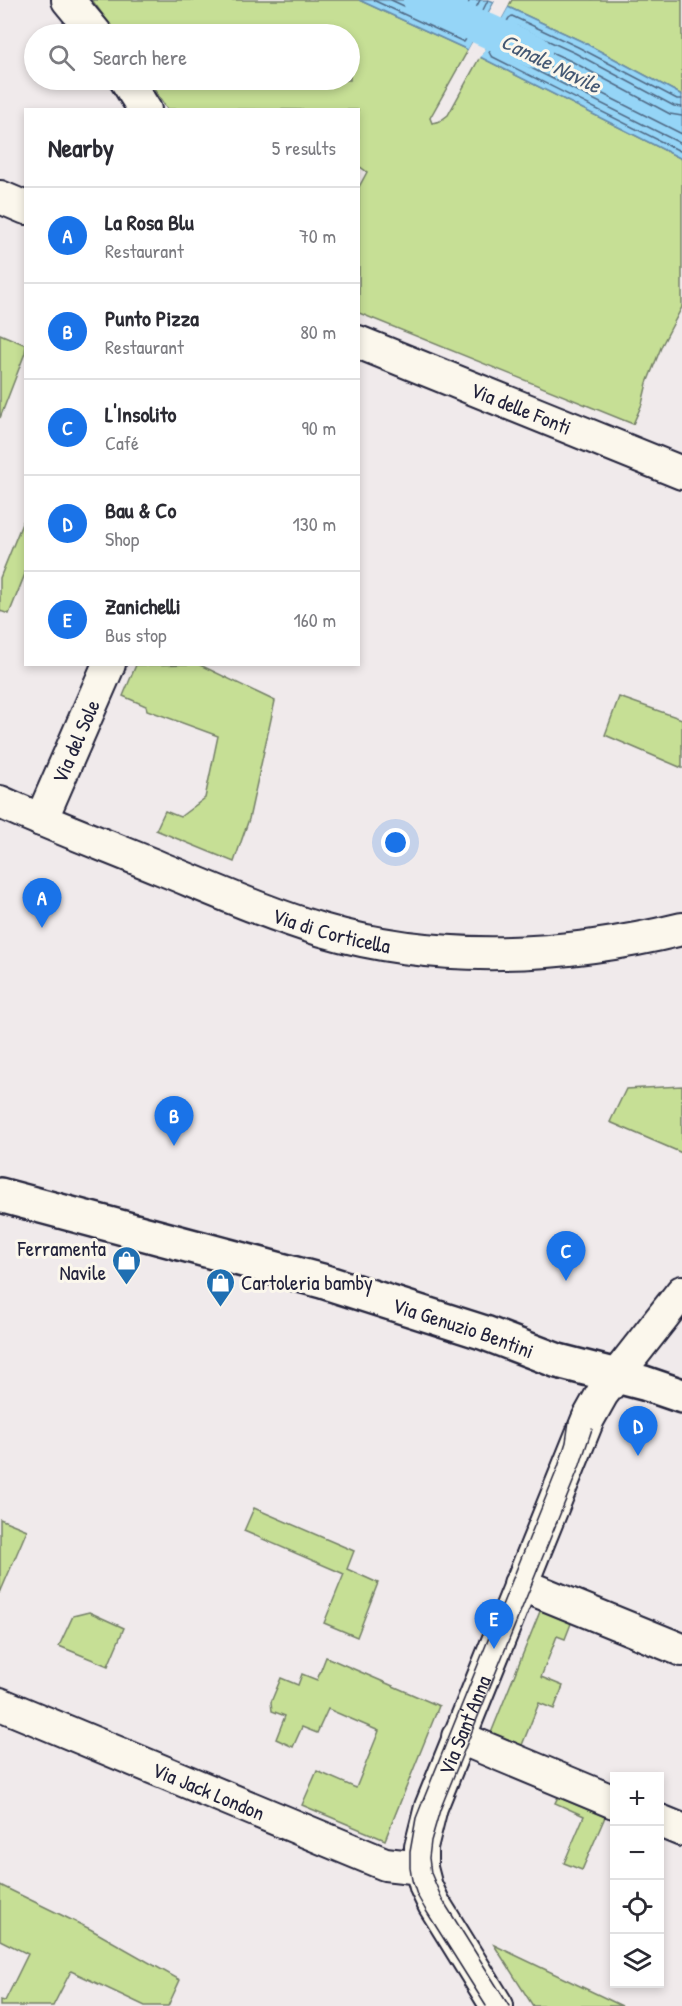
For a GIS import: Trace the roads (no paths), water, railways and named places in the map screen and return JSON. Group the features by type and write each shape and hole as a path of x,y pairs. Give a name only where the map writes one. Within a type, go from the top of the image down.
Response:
{"street":[{"path":"68,0 88,24"},
{"path":"132,90 144,108"},
{"path":"0,197 24,207"},
{"name":"Via delle Fonti","path":"360,343 682,473"},
{"name":"Via del Sole","path":"41,820 108,666"},
{"name":"Via di Corticella","path":"0,802 286,918 324,930 397,946 499,954 554,951 608,944 682,928"},
{"name":"Via Genuzio Bentini","path":"0,1195 322,1281 485,1333 558,1361 644,1383 682,1396"},
{"name":"Via Sant'Anna","path":"497,2006 434,1904 426,1887 421,1868 421,1847 425,1825 458,1737 588,1419 602,1394 682,1292"},
{"path":"520,1584 682,1650"},
{"name":"Via Jack London","path":"0,1704 385,1864 421,1868"},
{"path":"458,1737 610,1800"},
{"path":"664,1823 682,1830"}],"water":[{"path":"359,0 489,0 494,2 468,50"},
{"path":"508,7 581,41 682,95 682,159 480,57"}],"waterway":[{"name":"Canale Navile","path":"420,0 535,52"}],"tram line":[{"path":"486,2006 417,1895 410,1868 410,1852 416,1818 558,1467 566,1442 569,1421"},
{"path":"509,2006 442,1899 431,1873 429,1858 431,1841 440,1810 580,1465 592,1429"}],"place":[{"name":"La Rosa Blu","path":"42,928"},
{"name":"Punto Pizza","path":"174,1146"},
{"name":"L'Insolito","path":"566,1281"},
{"name":"Ferramenta Navile","path":"127,1286"},
{"name":"Cartoleria bamby","path":"220,1308"},
{"name":"Bau & Co","path":"638,1456"},
{"name":"Zanichelli","path":"494,1649"}]}
